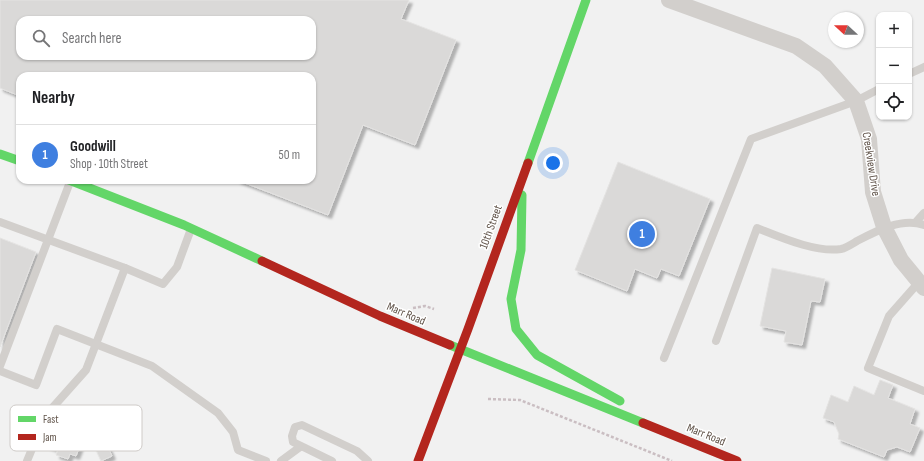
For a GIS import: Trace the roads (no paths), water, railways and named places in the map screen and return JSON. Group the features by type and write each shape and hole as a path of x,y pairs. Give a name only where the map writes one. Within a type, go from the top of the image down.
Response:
{"main road":[{"name":"10th Street","path":"418,461 586,0"},
{"path":"0,154 16,160"},
{"path":"523,174 521,250 511,299 516,330 537,354 626,404"},
{"name":"Marr Road","path":"80,184 191,228 380,316 737,461"},
{"path":"639,412 707,449"}],"street":[{"name":"Creekview Drive","path":"669,0 796,46 825,66 856,101 869,139 874,192 884,227 901,260 922,285"}],"lane":[{"path":"912,73 924,67"},
{"path":"664,358 751,139 856,101 876,91"},
{"path":"0,366 69,184"},
{"path":"716,341 757,228 803,245 828,250 842,249 884,227 920,223 924,213"},
{"path":"0,222 125,268 163,284 177,267 191,228"},
{"path":"55,405 86,370 125,268"},
{"path":"922,285 889,316 868,368 924,390"},
{"path":"0,371 36,385 57,329 152,366 218,413 233,432 238,450 266,461"},
{"path":"332,461 300,447 293,442 292,436 295,427 302,425 357,451 368,461"},
{"path":"281,461 300,447"},
{"path":"28,461 32,451"}],"place":[{"name":"Goodwill","path":"642,234"}]}
